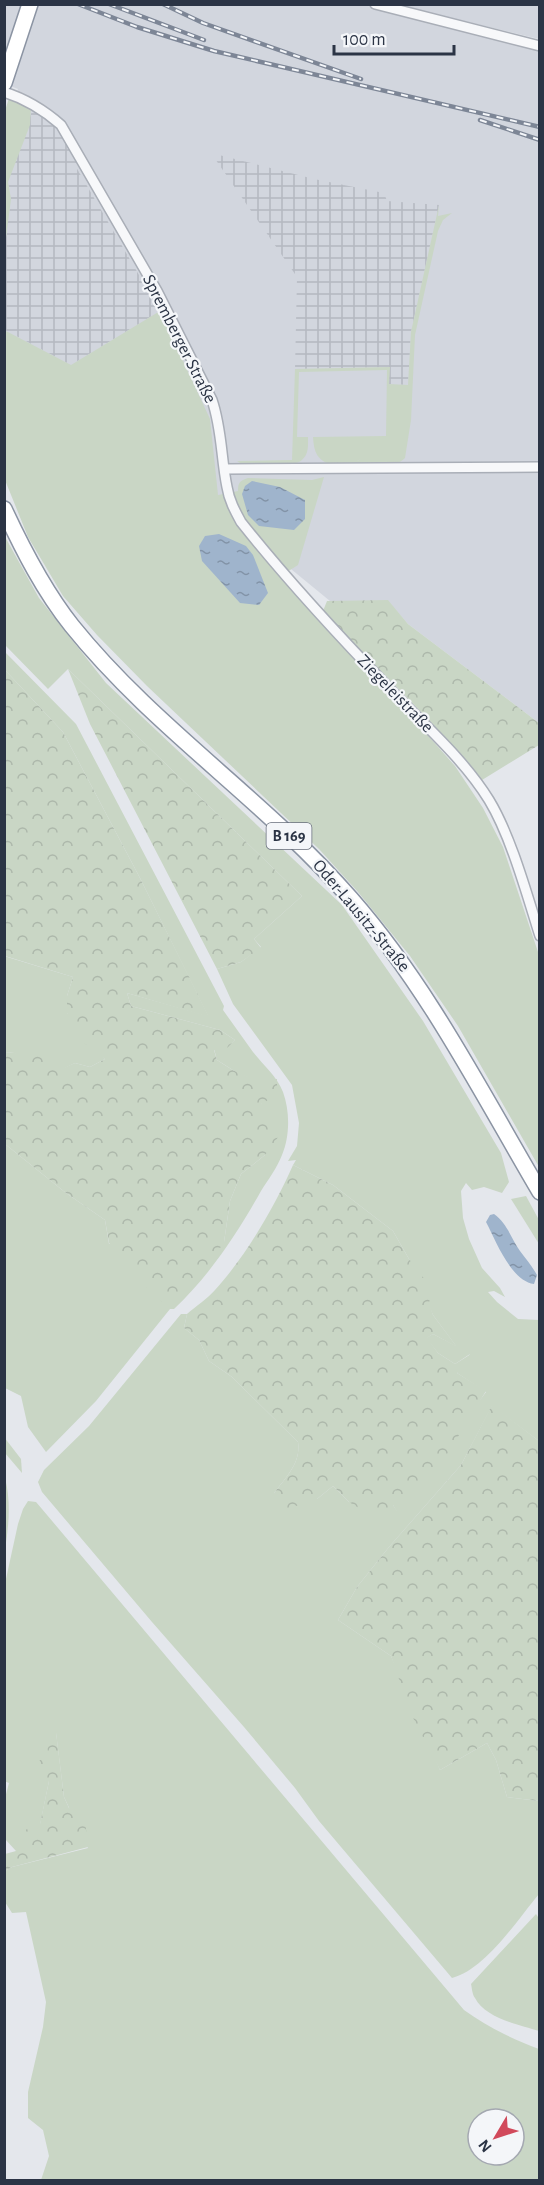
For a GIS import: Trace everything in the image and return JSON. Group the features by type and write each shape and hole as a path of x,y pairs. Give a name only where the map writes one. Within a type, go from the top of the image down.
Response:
{"highway":[{"path":"4,83 30,4"},
{"name":"Oder-Lausitz-Straße","path":"4,508 30,561 49,593 71,625 91,648 136,696 312,857 351,899 405,966 446,1031 540,1192"}],"street":[{"path":"375,4 540,46"},
{"name":"Spremberger Straße","path":"4,92 28,101 61,125 157,291 212,400 219,418 225,469"},
{"path":"225,469 540,467"},
{"name":"Ziegeleistraße","path":"225,469 232,505 241,522 347,645 456,758 490,801 508,842 540,936"}],"shaded area":[{"path":"5,5 364,5 539,48 539,723 408,624 388,601 330,601 252,537 228,493 217,496 5,431 4,132 18,89 5,84"},
{"path":"398,5 539,5 539,39"},
{"path":"31,107 55,125 65,137 79,161 76,167 160,311 71,365 5,330 5,245 11,199 8,182 32,111"},
{"path":"211,153 314,179 384,193 387,201 439,205 411,332 408,385 389,384 389,367 295,369 297,277"}],"green space":[{"path":"9,98 31,107 30,125 8,182 11,199 5,245 4,114"},
{"path":"439,205 438,216 452,213 443,220 438,231 415,335 411,420 405,458 390,465 355,459 330,462 333,465 323,461 317,455 314,447 313,437 386,436 387,370 299,372 297,437 308,437 308,450 304,458 297,463 272,466 237,461 292,460 295,369 390,367 389,384 408,385 411,332"},
{"path":"160,311 210,419 218,495 238,491 240,482 248,478 312,480 324,477 298,565 287,572 262,548 455,766 483,808 503,847 539,955 539,1167 458,1026 410,956 358,892 319,849 147,686 97,635 63,596 28,537 5,480 4,330 71,365"},
{"path":"326,455 354,455 358,461 364,456 376,461 374,465 333,465 326,459"},
{"path":"4,535 39,598 106,683 342,905 423,1021 501,1153 509,1182 502,1193 484,1187 472,1190 466,1183 461,1191 463,1218 469,1239 482,1268 505,1297 494,1291 488,1292 518,1319 539,1320 539,1441 492,1406 461,1465 357,1587 338,1620 391,1656 440,1770 487,1743 496,1760 507,1797 539,1801 539,1894 500,1942 477,1965 452,1978 319,1821 295,1788 244,1727 42,1492 38,1482 44,1470 89,1426 181,1314 187,1314 184,1328 199,1340 209,1361 232,1377 298,1442 295,1463 274,1493 317,1499 333,1486 349,1502 393,1505 397,1511 486,1392 457,1373 470,1354 455,1364 438,1353 426,1338 433,1334 456,1346 433,1315 409,1259 393,1231 333,1185 293,1165 296,1160 288,1161 297,1146 299,1123 292,1085 233,1004 217,969 241,962 261,947 254,939 302,896 68,669 48,689 5,645"},
{"path":"388,600 408,624 539,723 539,745 482,780 424,715 323,611 327,601"},
{"path":"4,651 76,724 224,1006 223,1010 253,1052 274,1076 280,1086 285,1099 288,1115 287,1140 280,1160 222,1253 187,1296 174,1309 170,1309 96,1401 46,1452 28,1427 21,1396 5,1388 5,1144 66,1193 105,1220 109,1244 224,1242 230,1201 241,1174 265,1155 261,1104 276,1080 256,1080 239,1074 217,1060 214,1049 226,1048 235,1040 220,1030 131,1006 127,993 208,1016 140,878 63,732 5,670"},
{"path":"68,669 302,896 254,939 261,948 241,962 217,969 90,724"},
{"path":"5,670 63,732 140,878 209,1017 127,993 131,1006 220,1030 235,1040 226,1049 214,1050 217,1060 245,1075 259,1079 277,1079 277,1095 261,1104 284,1129 265,1155 241,1174 230,1201 224,1242 207,1268 170,1309 133,1275 109,1243 105,1220 66,1193 5,1144 5,1052 40,1055 59,1070 75,1063 90,1067 105,1059 74,1035 67,1013 67,996 73,977 5,956"},
{"path":"4,956 73,977 67,996 67,1013 105,1059 90,1067 75,1063 59,1071 14,1053 5,1052"},
{"path":"293,1165 333,1185 393,1231 409,1259 432,1289 429,1303 433,1315 457,1347 433,1334 427,1338 438,1353 455,1364 471,1354 472,1361 457,1373 486,1391 448,1453 397,1512 393,1505 372,1516 349,1502 333,1486 317,1499 287,1509 274,1493 295,1463 298,1442 232,1377 209,1361 199,1340 184,1328 187,1314 227,1277 249,1246 269,1214"},
{"path":"526,1196 539,1220 539,1244 511,1199"},
{"path":"492,1405 539,1441 539,1801 507,1797 496,1760 487,1743 440,1770 411,1714 391,1656 338,1620 357,1587 461,1465"},
{"path":"4,1437 21,1459 22,1473 5,1453"},
{"path":"5,1478 9,1513 5,1549"},
{"path":"28,1501 36,1502 464,2010 500,2032 539,2049 539,2180 41,2180 49,2156 43,2130 28,2118 28,2092 43,2027 46,2002 26,1912 12,1913 5,1902 5,1871 12,1867 88,1848 64,1797 56,1733 48,1755 49,1781 40,1825 16,1851 5,1839 5,1798 9,1783 4,1781 4,1588 18,1524"},
{"path":"46,1732 56,1732 64,1797 69,1808 84,1811 88,1847 12,1867 5,1871 5,1854 16,1851 23,1833 40,1824 49,1781 40,1777 36,1763 48,1755"},
{"path":"536,1914 540,1920 539,2031 503,2020 486,2011 474,1996 471,1984"}],"water":[{"path":"252,481 280,487 305,500 305,519 294,530 259,526 248,515 242,494 245,486"},
{"path":"219,534 246,546 253,555 268,593 259,605 240,603 202,561 199,546 205,536"},
{"path":"494,1214 506,1226 537,1275 534,1284 518,1276 505,1259 486,1222 490,1215"}],"railway":[{"path":"78,4 137,27 214,51 540,127"},
{"path":"109,4 204,40"},
{"path":"163,4 203,23 361,79"},
{"path":"480,120 540,140"}]}
